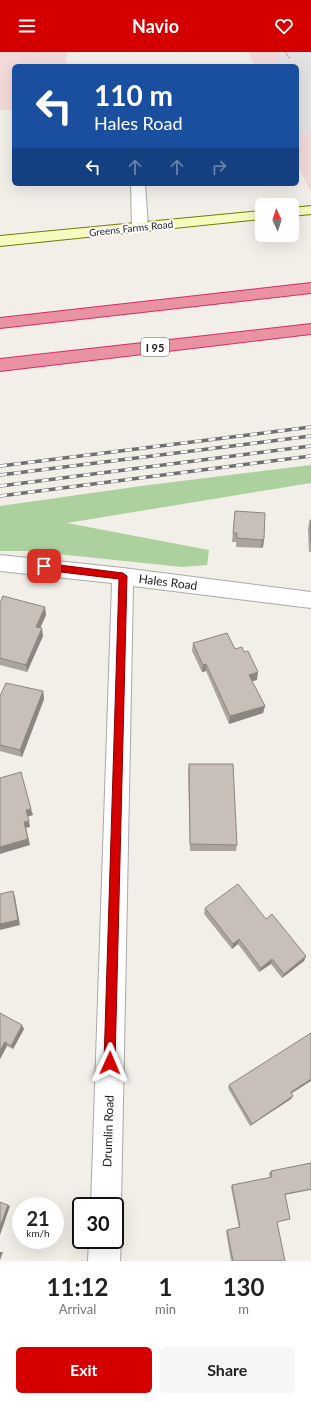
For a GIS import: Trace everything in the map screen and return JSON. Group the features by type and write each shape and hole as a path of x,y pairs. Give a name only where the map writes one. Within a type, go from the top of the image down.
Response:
{"highway":[{"path":"0,323 311,288"},
{"name":"I 95","path":"0,365 311,329"}],"main road":[{"path":"299,211 311,210"},
{"name":"Greens Farms Road","path":"0,242 255,216"}],"street":[{"path":"138,186 140,227"},
{"name":"Hales Road","path":"0,564 29,565 311,600"},
{"name":"Drumlin Road","path":"106,1197 123,576"},
{"path":"104,1261 105,1249"}],"path":[{"path":"285,52 290,59"}],"shaded area":[{"path":"0,52 68,52 65,59 69,64 12,64 12,110 0,110"},
{"path":"248,52 311,52 311,193 299,167 299,64 254,64"},
{"path":"277,52 311,52 311,135 299,130 299,64 277,64"}],"green space":[{"path":"311,465 311,483 67,523 209,550 207,565 182,567 28,551 0,551 0,506 141,486"}],"building":[{"path":"235,511 265,513 264,539 237,538 237,533 233,533"},
{"path":"310,520 311,520 311,543"},
{"path":"3,596 45,607 36,627 42,628 26,665 0,658 0,603"},
{"path":"227,633 235,649 242,647 244,652 248,651 258,672 249,675 265,706 230,716 206,664 203,665 193,643"},
{"path":"6,683 43,691 20,750 0,745 0,696"},
{"path":"189,764 233,764 237,845 190,844"},
{"path":"21,772 31,809 26,810 29,821 24,822 28,839 0,847 0,778"},
{"path":"238,884 266,919 272,914 306,956 284,974 272,959 261,968 239,939 233,944 205,908"},
{"path":"13,891 18,920 0,924 0,894"},
{"path":"0,1013 22,1025 11,1046 5,1042 0,1051"},
{"path":"311,1033 311,1079 291,1092 293,1096 252,1124 229,1085"},
{"path":"311,1163 311,1189 285,1194 290,1219 277,1222 285,1261 233,1261 227,1230 240,1227 232,1185 272,1177 271,1171"},
{"path":"0,1202 8,1205 0,1227"}],"railway":[{"path":"0,466 311,427"},
{"path":"0,475 311,436"},
{"path":"0,486 311,446"},
{"path":"0,496 311,456"}],"route":[{"path":"44,566 123,576 110,1063"}]}
